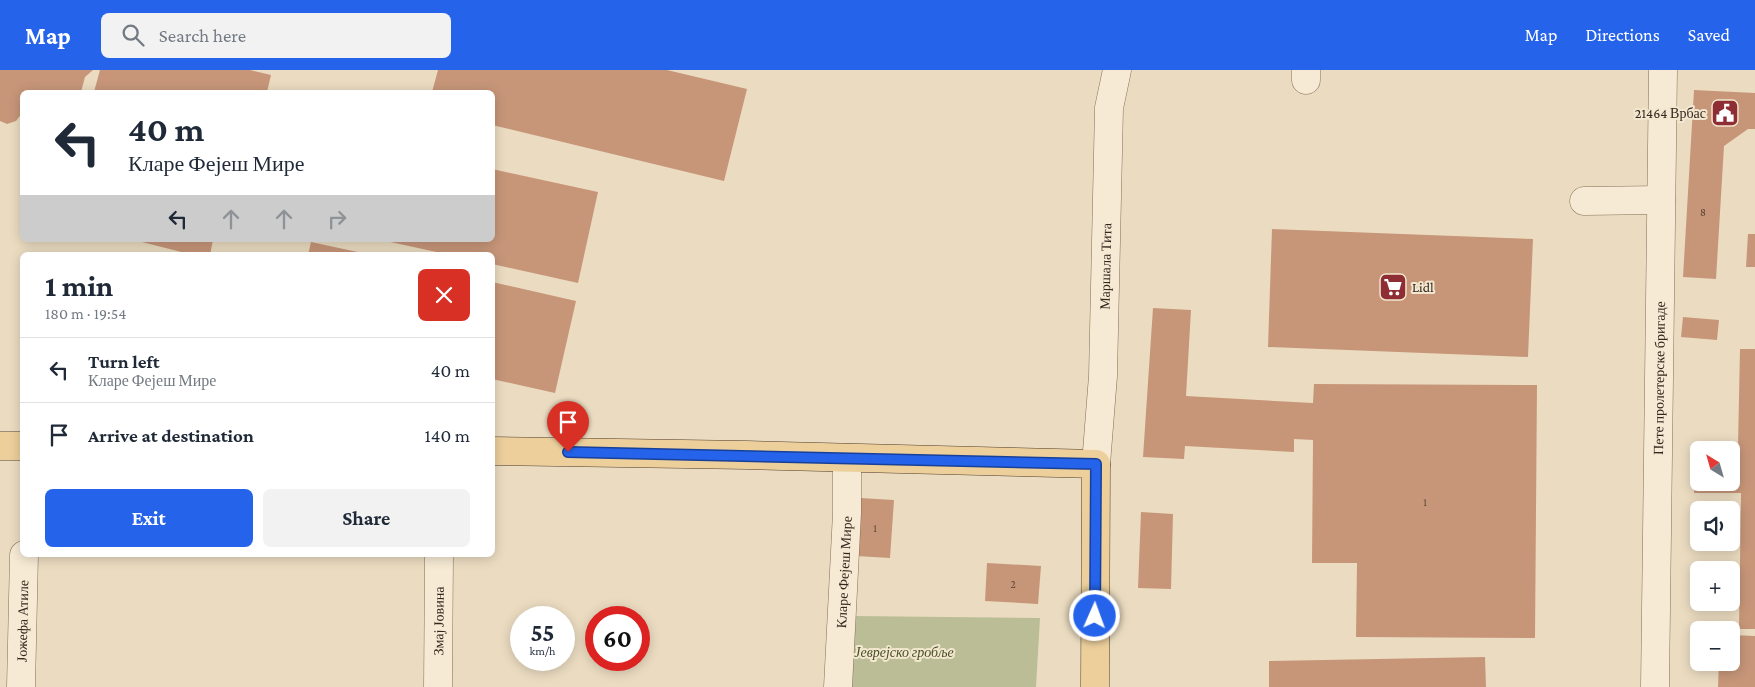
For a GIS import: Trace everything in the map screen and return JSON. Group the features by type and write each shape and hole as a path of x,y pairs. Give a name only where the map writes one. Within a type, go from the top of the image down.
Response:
{"main road":[{"path":"0,446 20,446"},
{"path":"495,451 1096,464 1095,687"}],"street":[{"name":"Маршала Тита","path":"1096,464 1103,376 1109,108 1117,70"},
{"name":"Пете пролетерске бригаде","path":"1655,687 1663,70"},
{"path":"1584,201 1661,200"},
{"name":"Кларе Фејеш Мире","path":"838,687 847,513 847,458"},
{"name":"Јожефа Атиле","path":"21,687 24,557"},
{"name":"Змај Јовина","path":"438,687 439,557"}],"green space":[{"name":"Јеврејско гробље","path":"852,616 1040,618 1036,687 850,687"}],"building":[{"path":"0,70 93,70 85,77 82,90 20,90 20,116 16,121 7,124 0,121"},
{"path":"100,70 250,70 271,75 267,90 95,90"},
{"path":"438,70 667,70 747,89 724,181 495,126 495,90 433,90"},
{"path":"1694,90 1755,93 1755,129 1748,129 1724,146 1716,279 1683,277"},
{"path":"495,170 598,192 578,283 495,265 495,252 436,252 391,242 495,242"},
{"path":"1272,229 1533,239 1528,357 1268,347"},
{"path":"1748,234 1755,234 1755,267 1746,267"},
{"path":"142,242 213,242 211,252 181,252"},
{"path":"311,242 358,252 309,252"},
{"path":"495,283 576,301 555,393 495,380"},
{"path":"1153,308 1191,310 1186,396 1313,403 1314,384 1537,385 1535,638 1356,637 1357,563 1312,563 1313,440 1294,439 1294,452 1185,446 1184,459 1143,457"},
{"path":"1683,317 1719,320 1717,340 1681,337"},
{"path":"1740,349 1755,349 1755,629 1740,629 1739,621 1741,493 1694,493 1694,491 1740,491 1740,441 1738,441"},
{"path":"860,498 894,500 890,558 856,556"},
{"path":"1141,512 1173,514 1171,589 1138,588"},
{"path":"987,563 1041,566 1038,604 985,601"},
{"path":"1740,635 1755,636 1755,687 1718,687 1719,671 1740,671"},
{"path":"1485,657 1486,687 1269,687 1269,661"}],"place":[{"name":"21464 Врбас","path":"1725,113"},
{"name":"Lidl","path":"1393,287"}],"route":[{"path":"568,452 1096,464 1095,616"}]}
